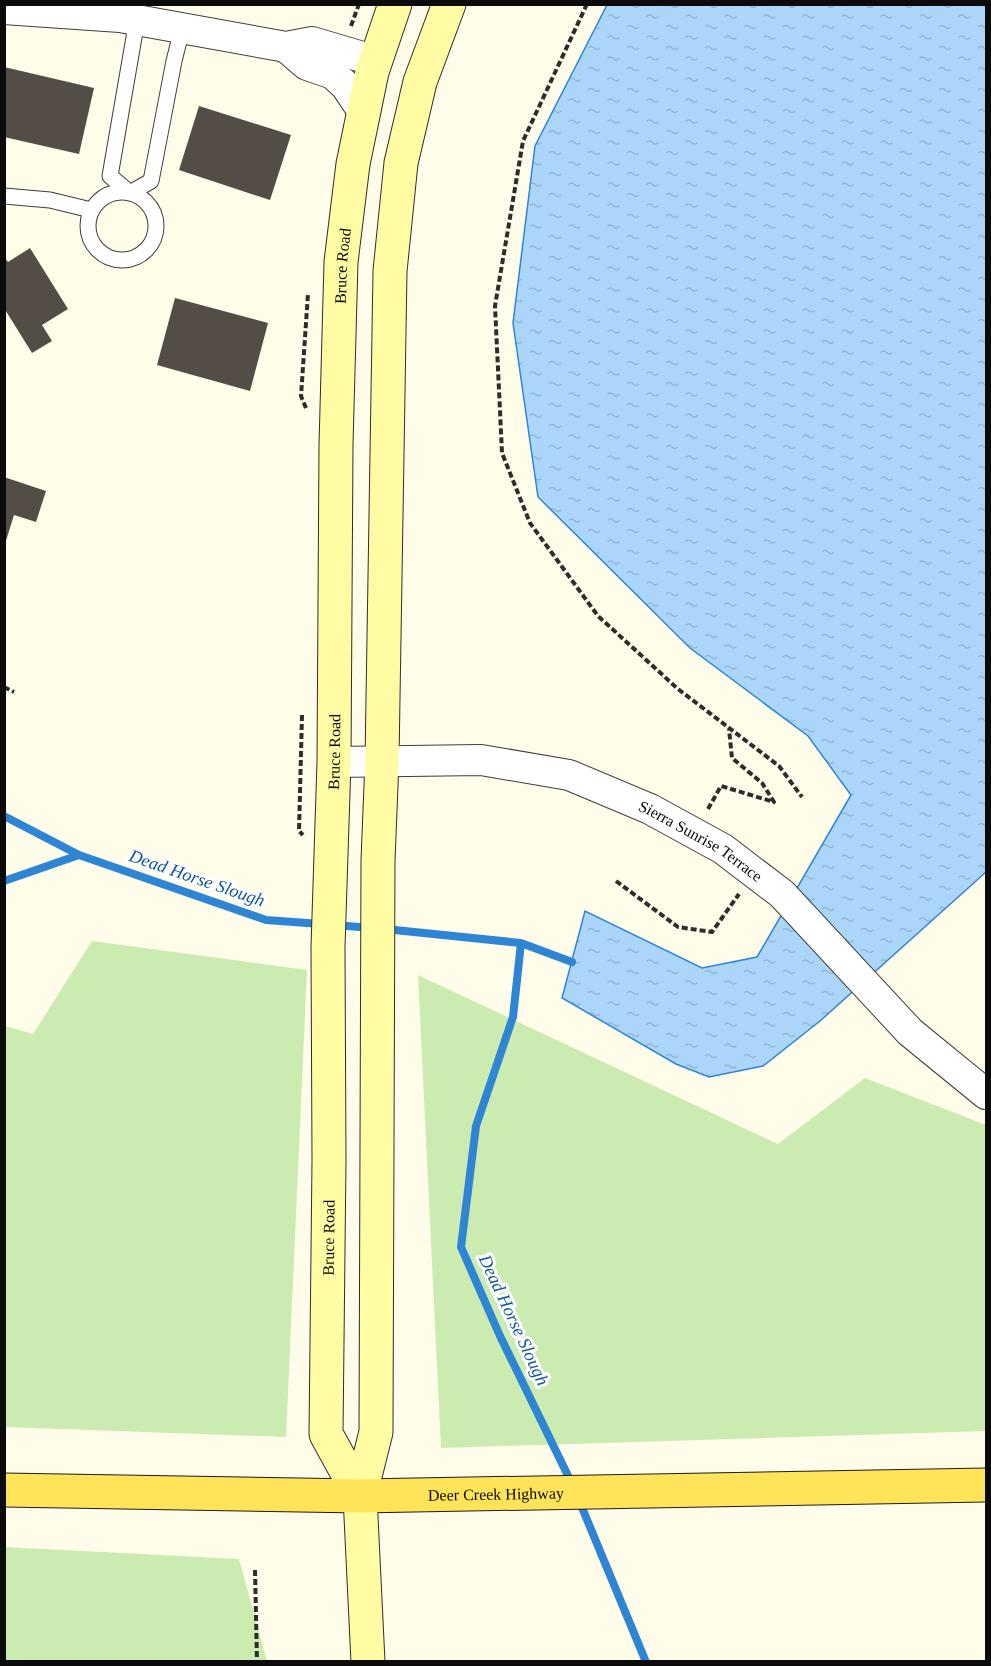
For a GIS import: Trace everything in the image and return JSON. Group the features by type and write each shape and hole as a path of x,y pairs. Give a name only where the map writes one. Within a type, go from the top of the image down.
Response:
{"main road":[{"name":"Bruce Road","path":"360,1496 326,1434 329,1160 328,947 334,762 336,446 341,262 353,164 376,61 395,4"},
{"name":"Bruce Road","path":"368,1662 360,1496 375,1432 378,861 382,760 390,271 401,164 420,82 449,4"},
{"path":"376,61 391,71 396,94 373,227 374,249 381,264 390,271"},
{"name":"Deer Creek Highway","path":"4,1490 360,1496 987,1485"}],"street":[{"path":"4,9 137,20 174,20 286,47 312,42 376,61"},
{"path":"286,47 308,65 333,74 346,86 364,113"},
{"name":"Sierra Sunrise Terrace","path":"334,762 481,760 569,775 650,809 723,849 783,894 910,1032 987,1094"}],"lane":[{"path":"130,193 110,176 137,20"},
{"path":"130,193 151,181 174,61 174,20"},
{"path":"119,192 130,193 141,197 149,205 155,215 157,226 150,247 141,255 130,260 119,261 108,258 92,243 88,232 88,221 98,201 119,192"},
{"path":"4,196 51,200 92,210"}],"path":[{"path":"352,22 358,4"},
{"path":"587,4 523,141 495,306 502,453 530,523 598,616 678,689 779,766 802,797"},
{"path":"4,687 14,692"},
{"path":"706,813 720,786 774,802 762,783 732,758 729,729"},
{"path":"616,881 678,927 712,932 754,873"},
{"path":"255,1570 257,1662"}],"green space":[{"path":"92,941 307,970 286,1437 5,1427 5,1026 33,1034"},
{"path":"418,975 778,1144 865,1078 986,1125 986,1431 441,1448"},
{"path":"4,1547 239,1559 267,1661 5,1661"}],"water":[{"path":"607,5 986,5 986,872 820,1021 763,1066 709,1077 676,1064 562,998 585,911 702,968 757,957 851,795 808,736 690,648 538,497 513,323 535,146"}],"building":[{"path":"4,67 94,88 79,154 4,137"},
{"path":"199,106 291,135 270,200 179,170"},
{"path":"30,248 68,309 42,325 52,341 32,353 4,308 4,257 8,262"},
{"path":"175,298 268,323 250,391 157,365"},
{"path":"4,477 46,491 36,522 14,515 5,544"}],"waterway":[{"name":"Dead Horse Slough","path":"4,816 79,855"},
{"name":"Dead Horse Slough","path":"4,881 79,855 266,920 321,924"},
{"name":"Dead Horse Slough","path":"334,925 372,928"},
{"name":"Dead Horse Slough","path":"385,929 521,943 572,962"},
{"name":"Dead Horse Slough","path":"521,943 513,1017 476,1126 461,1247 500,1336 572,1484"},
{"name":"Dead Horse Slough","path":"578,1498 646,1662"}]}
